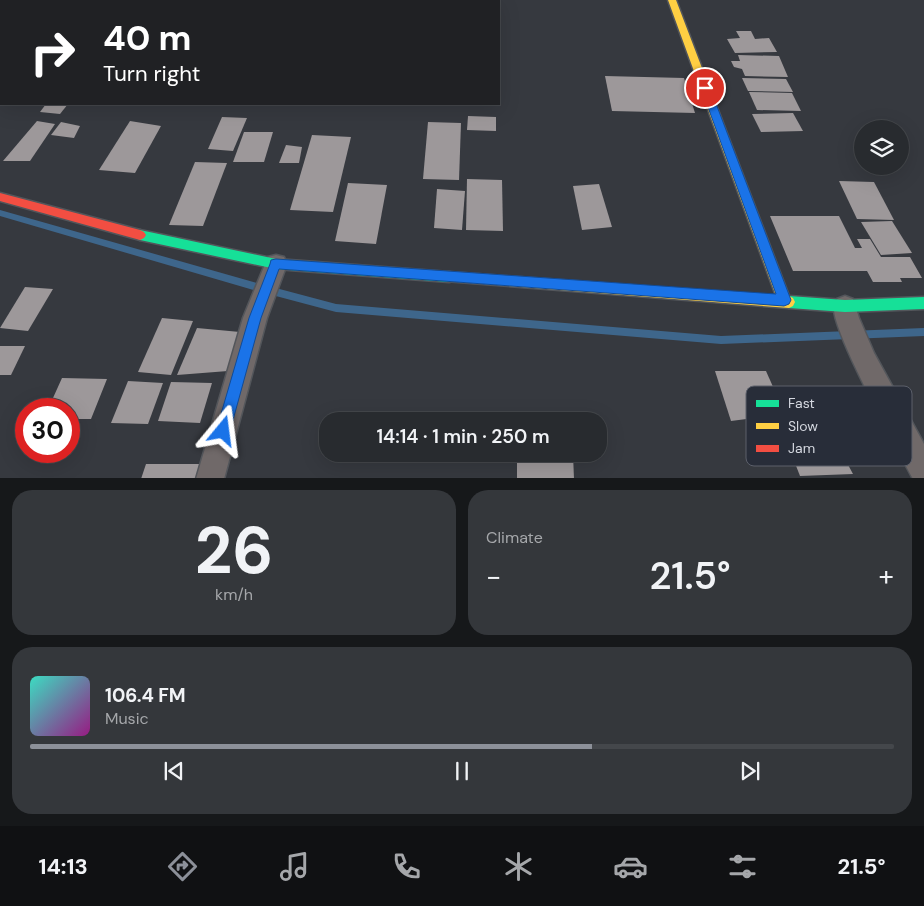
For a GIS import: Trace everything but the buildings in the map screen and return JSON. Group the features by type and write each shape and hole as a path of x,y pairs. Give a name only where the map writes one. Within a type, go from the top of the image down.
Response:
{"main road":[{"path":"672,0 784,300"},
{"path":"0,197 273,270 784,300 846,312 924,303"}],"street":[{"path":"210,478 255,318 273,270"},
{"path":"846,312 865,361 878,386"},
{"path":"912,449 924,471"}],"waterway":[{"path":"0,213 336,308 721,340 924,332"}],"traffic: fast":[{"path":"140,235 276,264 449,277"},
{"path":"789,302 845,306 924,303"}],"traffic: slow":[{"path":"672,0 784,300"},
{"path":"449,277 789,302"}],"traffic: jam":[{"path":"0,197 140,235"}],"route":[{"path":"223,431 255,318 276,264 784,300 705,88"}]}
